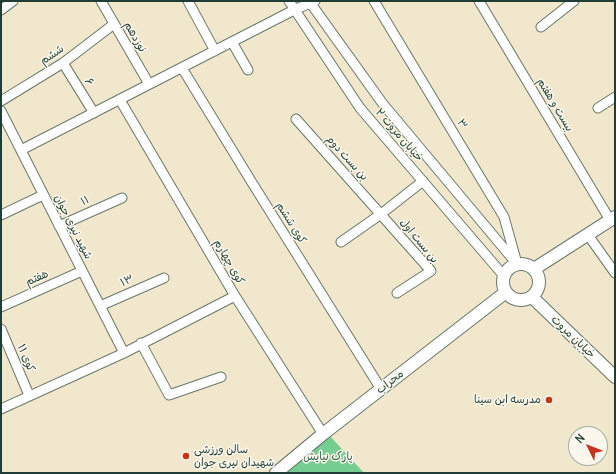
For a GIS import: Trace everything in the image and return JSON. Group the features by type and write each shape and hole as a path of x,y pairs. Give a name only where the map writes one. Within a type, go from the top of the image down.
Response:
{"street":[{"path":"1,10 13,1"},
{"name":"نوزدهم","path":"101,1 149,84"},
{"path":"188,1 215,51"},
{"name":"خیابان مروت ۲","path":"288,1 360,108 504,276"},
{"name":"۳","path":"374,1 504,217 517,264"},
{"name":"بیست و هفتم","path":"479,1 612,219"},
{"path":"541,27 574,1"},
{"path":"21,150 312,2"},
{"name":"خیابان مروت ۲","path":"312,2 383,104 517,264"},
{"name":"ششم","path":"1,101 63,64 114,24"},
{"path":"232,42 248,70"},
{"name":"۶","path":"63,64 94,113"},
{"name":"کوی ششم","path":"182,68 255,188 382,389"},
{"path":"598,108 615,97"},
{"name":"کوی چهارم","path":"120,100 235,296 323,434"},
{"name":"شهید نیری جوان","path":"1,111 124,353"},
{"name":"بن بست دوم","path":"296,119 381,214"},
{"path":"341,242 381,214 423,181"},
{"path":"1,215 44,195"},
{"name":"۱۱","path":"59,226 122,198"},
{"name":"بن بست اول","path":"381,214 431,271 397,293"},
{"path":"534,269 612,219"},
{"path":"588,235 615,273"},
{"path":"517,264 523,264 534,269 538,274 539,286 532,297 521,300 510,297 504,287 504,276 511,267 517,264"},
{"name":"هفتم","path":"1,307 82,271"},
{"name":"۱۳","path":"100,306 164,278"},
{"name":"محراب","path":"276,473 323,434 506,292"},
{"path":"1,409 124,353 235,296"},
{"name":"خیابان مروت","path":"532,297 615,377"},
{"name":"کوی ۱۱","path":"1,329 29,395"},
{"path":"141,343 169,395 221,377"}],"green space":[{"name":"پارک نیایش","path":"329,435 364,473 286,473"}],"place":[{"name":"مدرسه ابن سینا","path":"549,400"},
{"name":"سالن ورزشی شهیدان نیری جوان","path":"186,456"}]}
